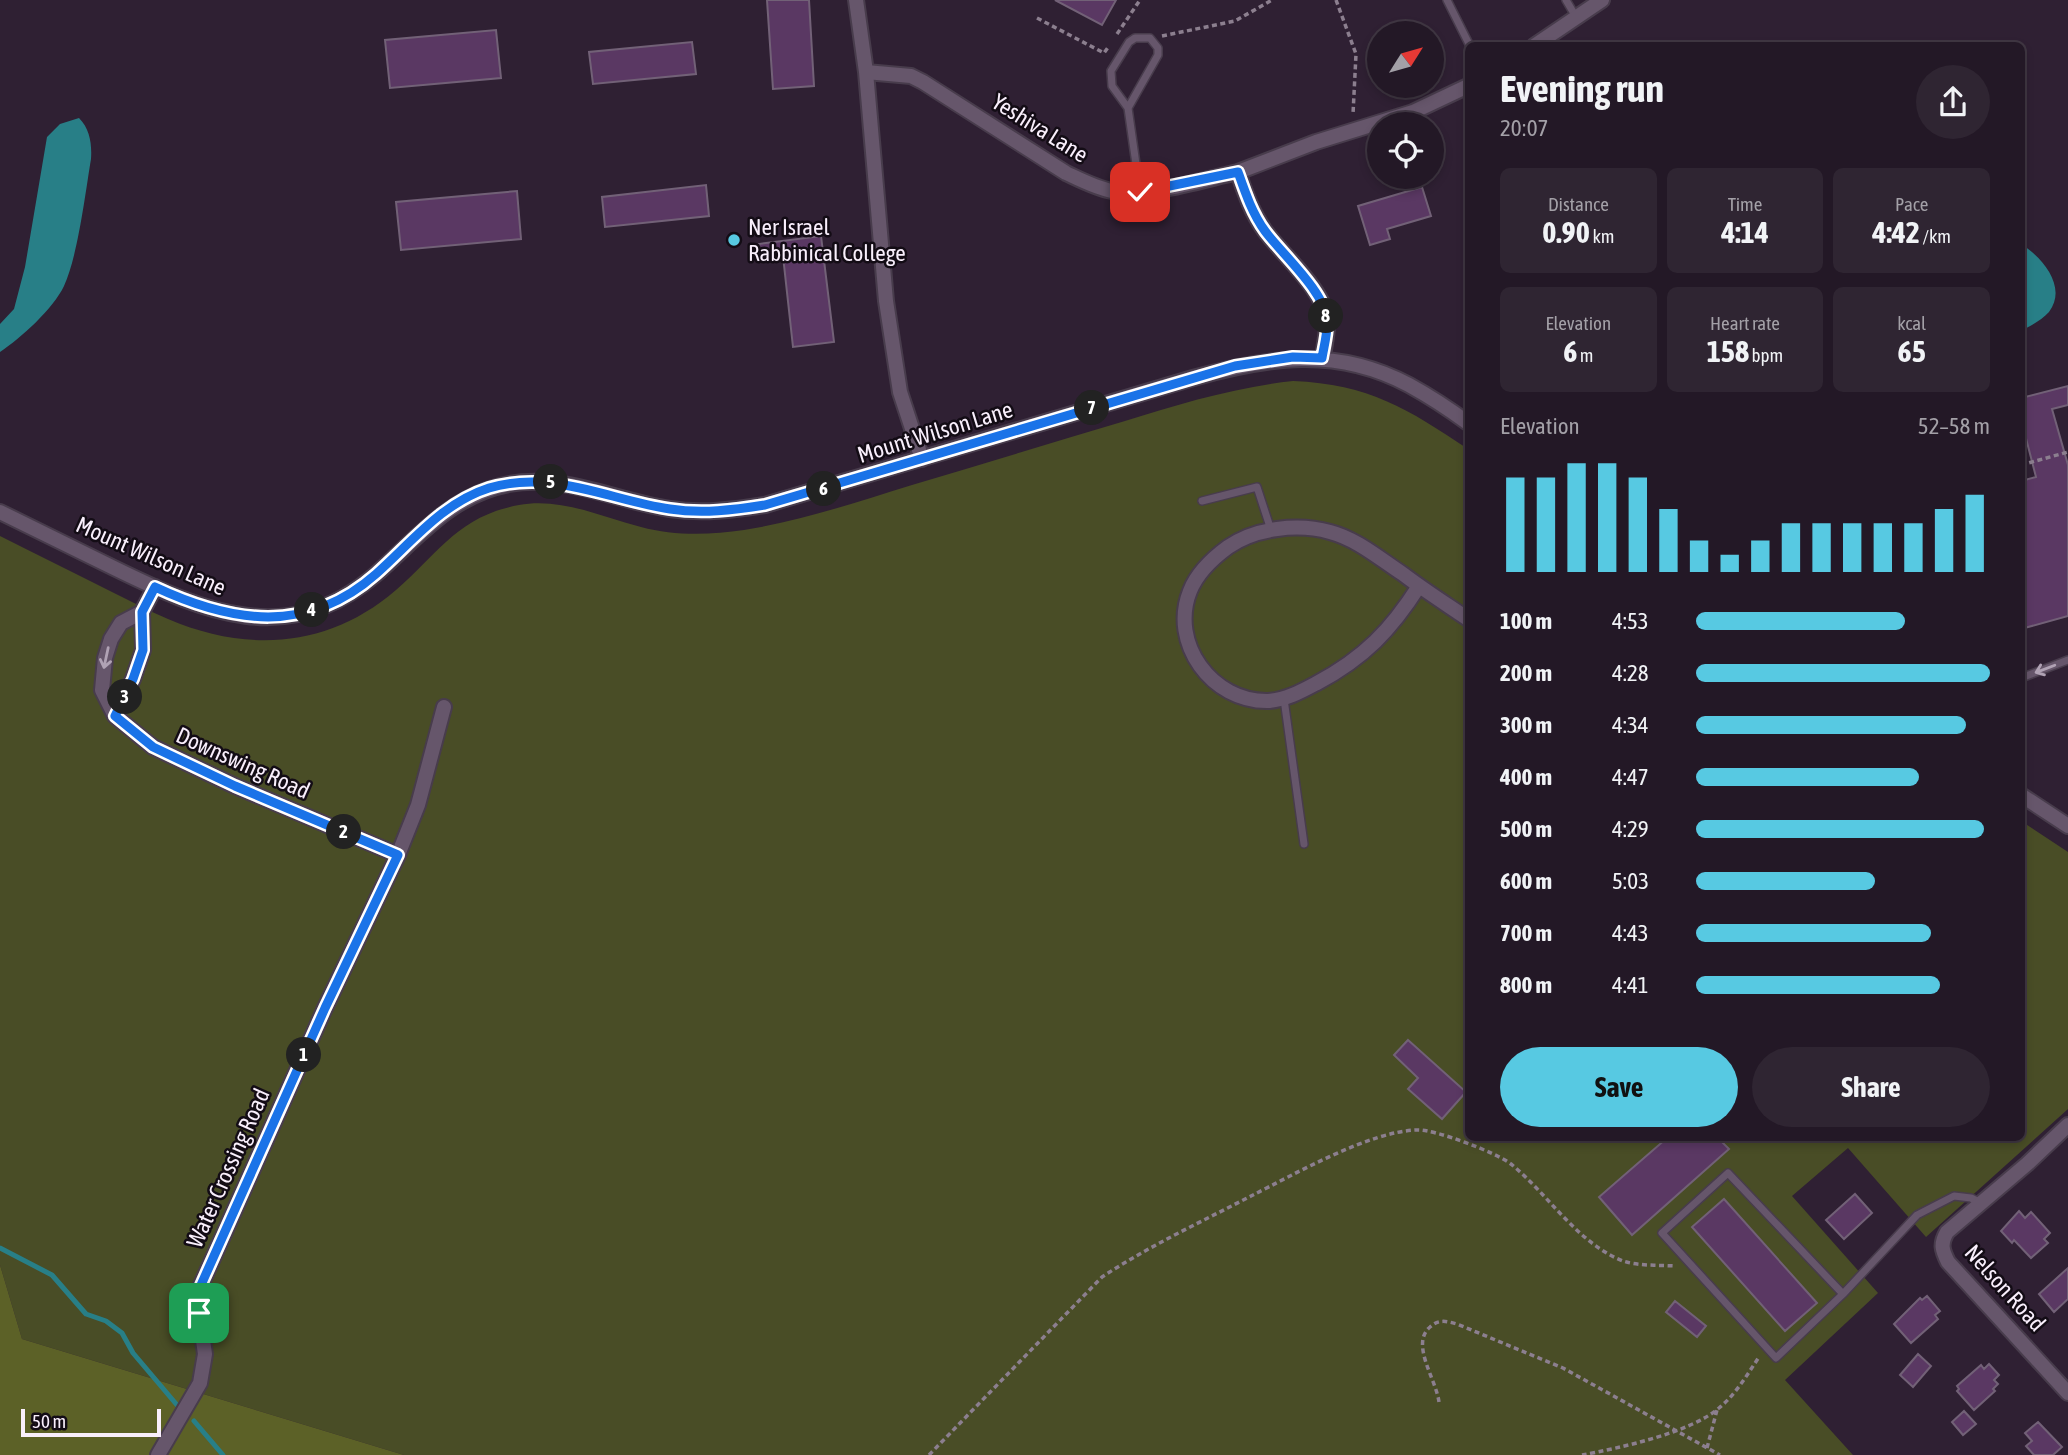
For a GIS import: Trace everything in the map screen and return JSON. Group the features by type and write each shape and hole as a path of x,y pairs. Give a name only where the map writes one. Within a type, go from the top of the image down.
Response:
{"street":[{"path":"856,0 866,72 886,301 900,392 922,459"},
{"path":"1540,42 1602,0"},
{"name":"Yeshiva Lane","path":"866,72 911,76 1066,173 1088,184 1113,191 1140,192 1238,172 1316,142 1413,112 1465,87"},
{"path":"1238,172 1249,202 1264,230 1317,295 1324,309 1327,320 1322,358"},
{"name":"Mount Wilson Lane","path":"0,512 155,587 211,610 238,616 268,618 291,615 332,603 354,592 445,511 490,488 530,481 570,484 673,510 715,511 765,505 1235,366 1293,357 1322,358 1379,371 1408,384 1465,420"},
{"path":"1419,586 1393,624 1364,653 1325,679 1284,699 1266,701 1248,698 1231,693 1214,682 1192,655 1185,629 1191,590 1207,566 1232,544 1271,531 1296,528 1331,532 1365,548 1465,617"},
{"name":"Downswing Road","path":"115,716 133,679 143,650 142,612 155,587"},
{"name":"Downswing Road","path":"142,612 121,623 111,639 105,658 102,690 115,716 153,747 235,786 398,855"},
{"name":"Water Crossing Road","path":"158,1455 200,1383 205,1354 199,1313 201,1285 319,1021 398,855 418,805 444,707"},
{"path":"2025,798 2068,826"},
{"path":"1982,1203 2068,1125"},
{"name":"Nelson Road","path":"1982,1203 1947,1232 1941,1241 1942,1251 1948,1262 2068,1393"}],"lane":[{"path":"1447,0 1468,42"},
{"path":"1566,0 1576,18"},
{"path":"1128,108 1158,55 1158,48 1150,38 1135,38 1129,42 1111,71 1112,86 1128,108 1140,192"},
{"path":"1202,501 1257,487 1271,531"},
{"path":"2025,676 2068,660"},
{"path":"1284,699 1304,844"},
{"path":"1843,1294 1728,1173 1662,1233 1776,1358 1843,1294 1917,1215 1954,1196 1971,1198 1982,1203"}],"path":[{"path":"1037,18 1104,53 1140,0"},
{"path":"1161,36 1235,21 1272,0"},
{"path":"1336,0 1356,54 1352,123"},
{"path":"2025,464 2068,452"},
{"path":"929,1455 1102,1277 1135,1255 1286,1178 1388,1133 1420,1129 1457,1140 1508,1162 1595,1245 1624,1261 1693,1267"},
{"path":"1439,1402 1437,1387 1424,1360 1422,1344 1426,1331 1443,1320 1563,1368 1720,1455"},
{"path":"1582,1455 1617,1448 1675,1430 1717,1410 1734,1394 1766,1348"},
{"path":"1707,1448 1717,1410"}],"shaded area":[{"path":"79,118 90,137 91,159 69,273 59,295 44,313 27,331 0,352 0,324 14,309 25,267 47,137 60,124"},
{"path":"2025,247 2044,265 2054,283 2056,293 2049,312 2025,329"},
{"path":"1293,381 1320,383 1366,393 1406,411 1465,447 1465,1141 2025,1141 2025,824 2068,852 2068,1109 1926,1237 1848,1148 1792,1196 1878,1293 1785,1380 1853,1455 404,1455 22,1339 0,1265 0,536 154,613 198,630 257,640 286,639 315,634 343,624 370,609 396,590 464,527 498,510 534,503 550,504 581,509 666,532 705,534 744,530 787,522 1187,402 1250,387"},
{"path":"0,1265 22,1339 404,1455 0,1455"}],"building":[{"path":"767,0 809,0 814,86 773,89"},
{"path":"1055,0 1116,0 1102,25"},
{"path":"496,30 501,78 390,88 385,40"},
{"path":"692,42 696,74 593,84 589,52"},
{"path":"706,185 709,216 605,227 602,197"},
{"path":"1423,189 1431,216 1387,229 1390,239 1370,245 1358,206"},
{"path":"517,191 521,239 401,250 396,202"},
{"path":"821,236 834,342 793,347 783,256 761,259 759,244"},
{"path":"2068,386 2068,405 2052,409 2068,465 2068,616 2025,628 2025,480 2036,477 2025,434 2025,397"},
{"path":"1408,1040 1465,1093 1442,1119 1408,1089 1418,1078 1394,1055"},
{"path":"1664,1141 1721,1141 1729,1149 1632,1235 1599,1197"},
{"path":"1855,1194 1872,1213 1844,1239 1826,1220"},
{"path":"1724,1199 1817,1303 1785,1331 1692,1227"},
{"path":"2019,1211 2025,1218 2031,1212 2050,1233 2044,1239 2048,1243 2031,1258 2001,1231"},
{"path":"2068,1268 2068,1299 2054,1312 2039,1294"},
{"path":"1927,1296 1940,1311 1935,1315 1938,1319 1911,1343 1894,1324 1920,1298 1922,1300"},
{"path":"1675,1301 1706,1326 1697,1337 1666,1312"},
{"path":"1918,1354 1931,1366 1913,1387 1900,1375"},
{"path":"1989,1364 1999,1375 1994,1380 1998,1384 1993,1389 1995,1391 1974,1410 1957,1391 1957,1386 1981,1365 1984,1369"},
{"path":"1964,1411 1976,1424 1963,1435 1952,1422"},
{"path":"2038,1422 2062,1447 2053,1455 2034,1455 2026,1446 2032,1441 2025,1433"}],"waterway":[{"path":"0,1248 52,1275 86,1314 106,1321 122,1333 133,1353 177,1405"},
{"path":"194,1421 223,1455"}],"place":[{"name":"Ner Israel Rabbinical College","path":"734,240"}],"route":[{"path":"199,1313 201,1285 325,1008 398,855 235,786 153,747 115,716 133,679 143,650 142,612 155,587 211,610 238,616 268,618 291,615 332,603 354,592 445,511 490,488 530,481 570,484 652,506 692,512 765,505 1235,366 1293,357 1322,358 1327,320 1324,309 1317,295 1264,230 1249,202 1238,172 1140,192"}]}
